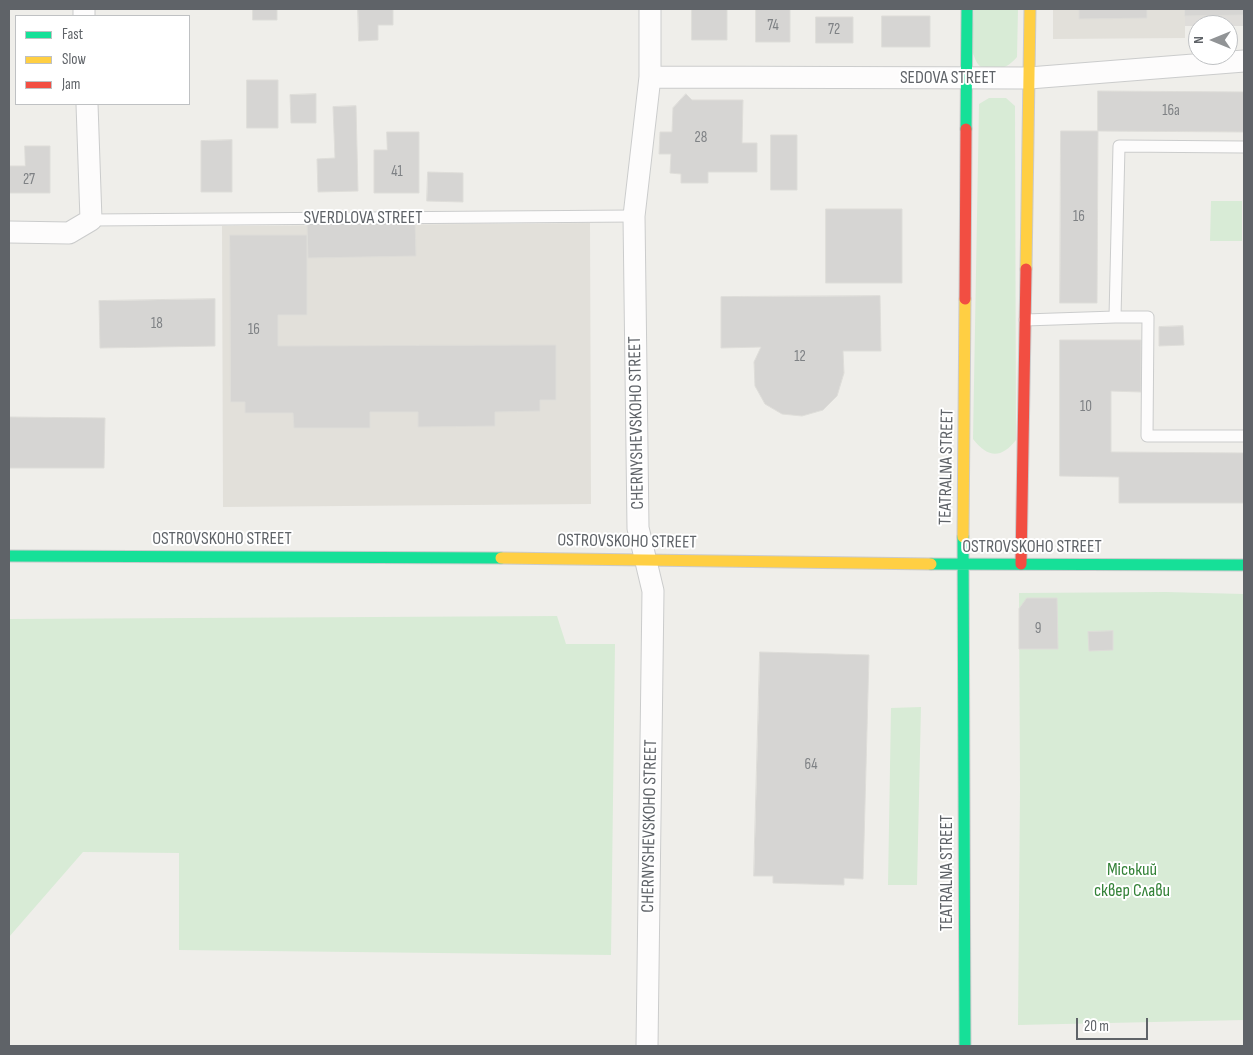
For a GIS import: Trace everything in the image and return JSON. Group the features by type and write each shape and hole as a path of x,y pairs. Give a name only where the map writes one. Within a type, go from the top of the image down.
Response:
{"street":[{"name":"CHERNYSHEVSKOHO STREET","path":"646,1046 653,591 643,558 638,528 634,216 650,77 650,9"},
{"name":"TEATRALNA STREET","path":"965,1046 963,564 967,9"},
{"path":"1021,564 1030,9"},
{"name":"SEDOVA STREET","path":"650,77 1029,78 1244,61"},
{"path":"9,232 69,233 91,220 87,105"},
{"name":"OSTROVSKOHO STREET","path":"9,556 643,558 963,564 1244,565"}],"lane":[{"path":"1115,317 1119,146 1244,147"},
{"name":"SVERDLOVA STREET","path":"91,220 634,216"},
{"path":"1024,320 1148,317 1147,436 1244,436"}],"shaded area":[{"path":"1053,9 1185,9 1185,38 1053,39"},
{"path":"1184,9 1244,9 1244,26 1238,26 1238,15 1188,15 1188,26 1184,26"},
{"path":"590,223 591,504 223,507 222,226"}],"green space":[{"path":"974,9 1018,9 1017,57 1007,66 988,70 982,68 977,63 972,46"},
{"path":"989,98 1006,98 1015,106 1016,440 1005,451 994,454 984,450 973,439 979,104"},
{"path":"1211,201 1242,201 1242,241 1210,241"},
{"name":"Міський сквер Слави","path":"1166,592 1244,594 1244,1020 1018,1025 1019,593"},
{"path":"557,616 566,644 615,644 611,955 179,950 179,853 83,852 9,937 9,619"},
{"path":"921,707 917,885 888,885 891,708"}],"building":[{"path":"253,9 277,9 277,20 253,20"},
{"path":"358,9 393,9 393,25 378,25 378,40 359,41"},
{"path":"692,9 727,9 727,40 692,40"},
{"path":"756,9 790,9 790,42 756,42"},
{"path":"1063,9 1147,9 1147,18 1079,19 1079,10"},
{"path":"1185,9 1244,9 1244,15 1185,16"},
{"path":"882,16 930,16 930,47 882,47"},
{"path":"816,17 853,17 853,43 816,43"},
{"path":"247,80 278,80 278,128 247,128"},
{"path":"1098,91 1244,92 1244,132 1098,131"},
{"path":"316,94 316,123 291,123 290,95"},
{"path":"686,94 692,100 743,100 742,143 757,143 757,172 708,172 708,183 681,183 681,174 670,173 671,154 659,154 660,132 672,132 673,108"},
{"path":"356,106 358,191 318,192 317,159 335,158 333,107"},
{"path":"1061,131 1098,131 1097,303 1060,303"},
{"path":"387,132 419,132 419,193 374,193 374,150 387,150"},
{"path":"771,135 797,135 797,190 771,190"},
{"path":"232,140 232,192 201,192 201,141"},
{"path":"25,146 50,146 50,193 9,193 9,166 25,166"},
{"path":"428,172 463,173 463,202 427,201"},
{"path":"826,209 902,209 902,283 826,283"},
{"path":"415,221 416,256 308,258 307,222"},
{"path":"230,235 307,235 307,315 278,315 278,346 556,345 556,400 540,400 540,411 495,412 495,426 418,427 418,412 370,412 370,428 294,428 293,413 245,413 245,402 231,402"},
{"path":"880,296 881,351 843,351 844,373 837,396 823,410 802,416 782,414 765,404 755,386 754,362 761,347 721,348 721,297"},
{"path":"215,299 215,346 100,348 99,301"},
{"path":"1183,326 1184,345 1159,346 1159,327"},
{"path":"1060,340 1141,340 1141,392 1111,391 1111,452 1244,453 1244,503 1119,503 1119,477 1060,476"},
{"path":"9,417 105,418 104,468 9,468"},
{"path":"1027,598 1057,598 1058,649 1019,649 1019,609"},
{"path":"1113,631 1113,650 1089,651 1088,632"},
{"path":"760,652 869,655 863,879 844,878 844,885 773,883 773,876 754,876"}],"traffic: fast":[{"path":"966,129 967,9"},
{"path":"963,537 965,1046"},
{"path":"9,556 501,558"},
{"path":"931,564 1244,565"}],"traffic: slow":[{"path":"1026,269 1030,9"},
{"path":"963,537 965,299"},
{"path":"501,558 931,564"}],"traffic: jam":[{"path":"965,299 966,129"},
{"path":"1021,564 1026,269"}]}
